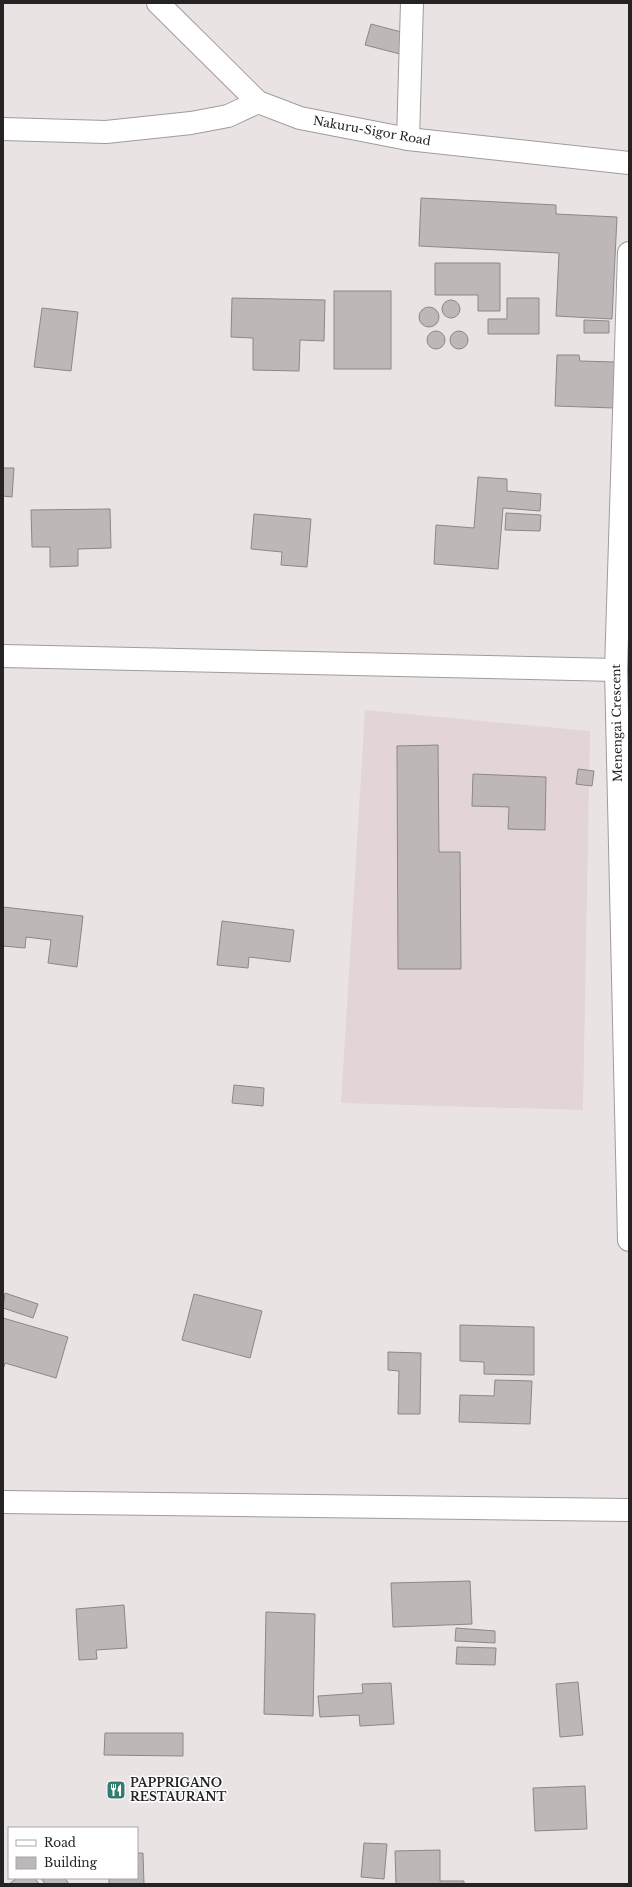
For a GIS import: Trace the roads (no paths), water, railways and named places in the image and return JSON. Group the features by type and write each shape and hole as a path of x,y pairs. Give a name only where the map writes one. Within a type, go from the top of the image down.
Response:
{"street":[{"name":"Nakuru-Sigor Road","path":"158,3 258,102 300,118 408,139 629,163"},
{"path":"408,139 412,3"},
{"path":"3,130 106,132 191,124 228,116 258,102"},
{"name":"Menengai Crescent","path":"629,253 616,670 629,1240"},
{"path":"3,656 616,670"},
{"path":"3,1502 629,1510"}],"place":[{"name":"PAPPRIGANO RESTAURANT","path":"116,1790"}]}
